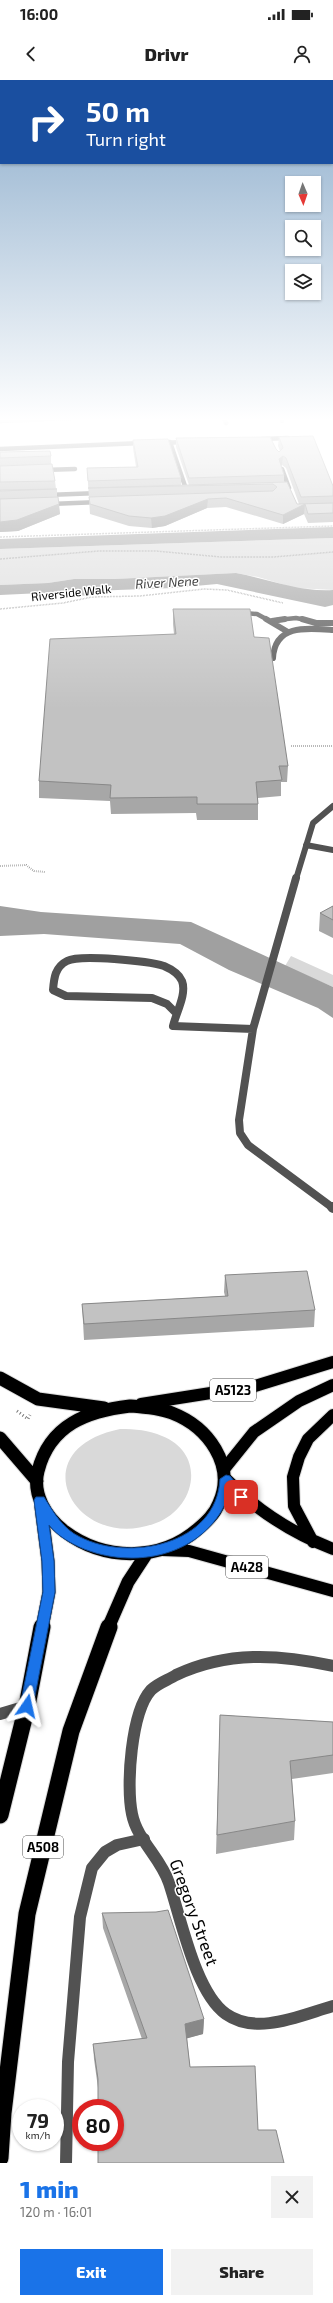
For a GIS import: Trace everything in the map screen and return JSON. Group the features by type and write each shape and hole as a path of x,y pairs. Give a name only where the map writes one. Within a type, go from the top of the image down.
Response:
{"highway":[{"path":"0,1378 38,1399 108,1408 130,1406 152,1408 176,1414 197,1426 212,1440 220,1454 225,1474 225,1487 219,1507 203,1527 182,1542 153,1551 134,1554 102,1551 75,1540 55,1524 40,1500"},
{"path":"0,1815 2,1793 27,1706 49,1592 48,1561 36,1481 42,1457 52,1441 62,1430 87,1415 108,1408"},
{"path":"0,1438 36,1481"},
{"name":"A508","path":"0,2158 3,2113 27,1914 71,1731 101,1644 128,1582 153,1551"}],"main road":[{"name":"A5123","path":"130,1406 255,1386 333,1362"},
{"path":"333,1385 299,1401 254,1432 225,1474 241,1497 254,1507 285,1528 313,1542 333,1549"},
{"path":"313,1542 295,1508 292,1492 294,1472 298,1458 314,1432 333,1416"},
{"name":"A428","path":"153,1551 189,1551 333,1591"}],"street":[{"path":"244,613 257,614 272,621 288,632"},
{"path":"272,621 296,618 316,623 333,623"},
{"path":"274,658 272,646 277,637 288,632 313,629 333,630"},
{"path":"333,806 313,823 274,950 261,994 253,1029 240,1099 239,1120 240,1133 248,1145 333,1208"},
{"path":"306,845 333,850"},
{"path":"176,1013 167,1004 152,998 66,996 53,990 54,975 60,963 71,959 154,962 173,969 181,979 183,991 173,1026 253,1029"},
{"name":"Gregory Street","path":"333,1666 303,1658 266,1655 218,1659 180,1673 150,1690 138,1718 129,1755 132,1816 144,1839 166,1871 193,1958 212,1999 224,2013 243,2022 261,2024 333,2006"},
{"path":"0,1714 27,1706"},
{"path":"66,2163 68,2062 80,1917 85,1896 92,1868 105,1852 117,1845 144,1839"}],"path":[{"path":"0,537 333,526"},
{"path":"0,559 99,551 156,551 221,557 266,557 333,552"},
{"name":"Riverside Walk","path":"0,609 63,603 92,597 140,596 204,589 227,590 286,603"},
{"path":"291,746 333,746"},
{"path":"0,866 26,865 34,871 45,872"}],"shaded area":[{"path":"333,538 333,590 295,588 258,577 236,573 115,579 74,579 48,583 0,585 0,549"},
{"path":"291,956 333,975 333,987 285,966"},
{"path":"120,1429 152,1432 176,1444 186,1455 190,1467 191,1481 187,1494 180,1506 170,1516 156,1523 127,1529 102,1524 83,1512 70,1496 65,1476 71,1457 89,1440"}],"water":[{"path":"333,527 333,538 0,549 0,539"},
{"name":"River Nene","path":"236,573 296,587 333,590 333,605 325,607 217,584 173,588 90,591 91,595 78,596 63,592 0,595 0,585 48,583 74,579 115,579"},
{"path":"0,906 41,912 191,922 333,987 333,1018 318,1008 229,970 180,944 44,934 0,936"}],"building":[{"path":"0,514 32,514 17,520 0,522"},
{"path":"123,514 170,514 151,518"},
{"path":"173,609 250,609 254,637 269,638 288,766 279,766 282,780 256,782 258,804 197,804 197,797 110,798 111,785 39,781 50,639 176,634"},
{"path":"333,906 333,920 320,913"},
{"path":"307,1271 315,1310 84,1324 82,1304 228,1296 225,1275"},
{"path":"220,1715 333,1722 333,1755 290,1761 295,1821 217,1835"},
{"path":"168,1910 204,2019 185,2024 190,2067 255,2066 258,2130 276,2130 284,2163 98,2163 98,2151 124,2151 124,2099 98,2099 98,2079 93,2044 147,2038 102,1913 156,1912"}],"route":[{"path":"27,1706 49,1592 48,1561 40,1500 55,1524 75,1540 89,1547 102,1551 134,1554 160,1550 182,1542 203,1527 219,1507 226,1479 241,1497"}]}
